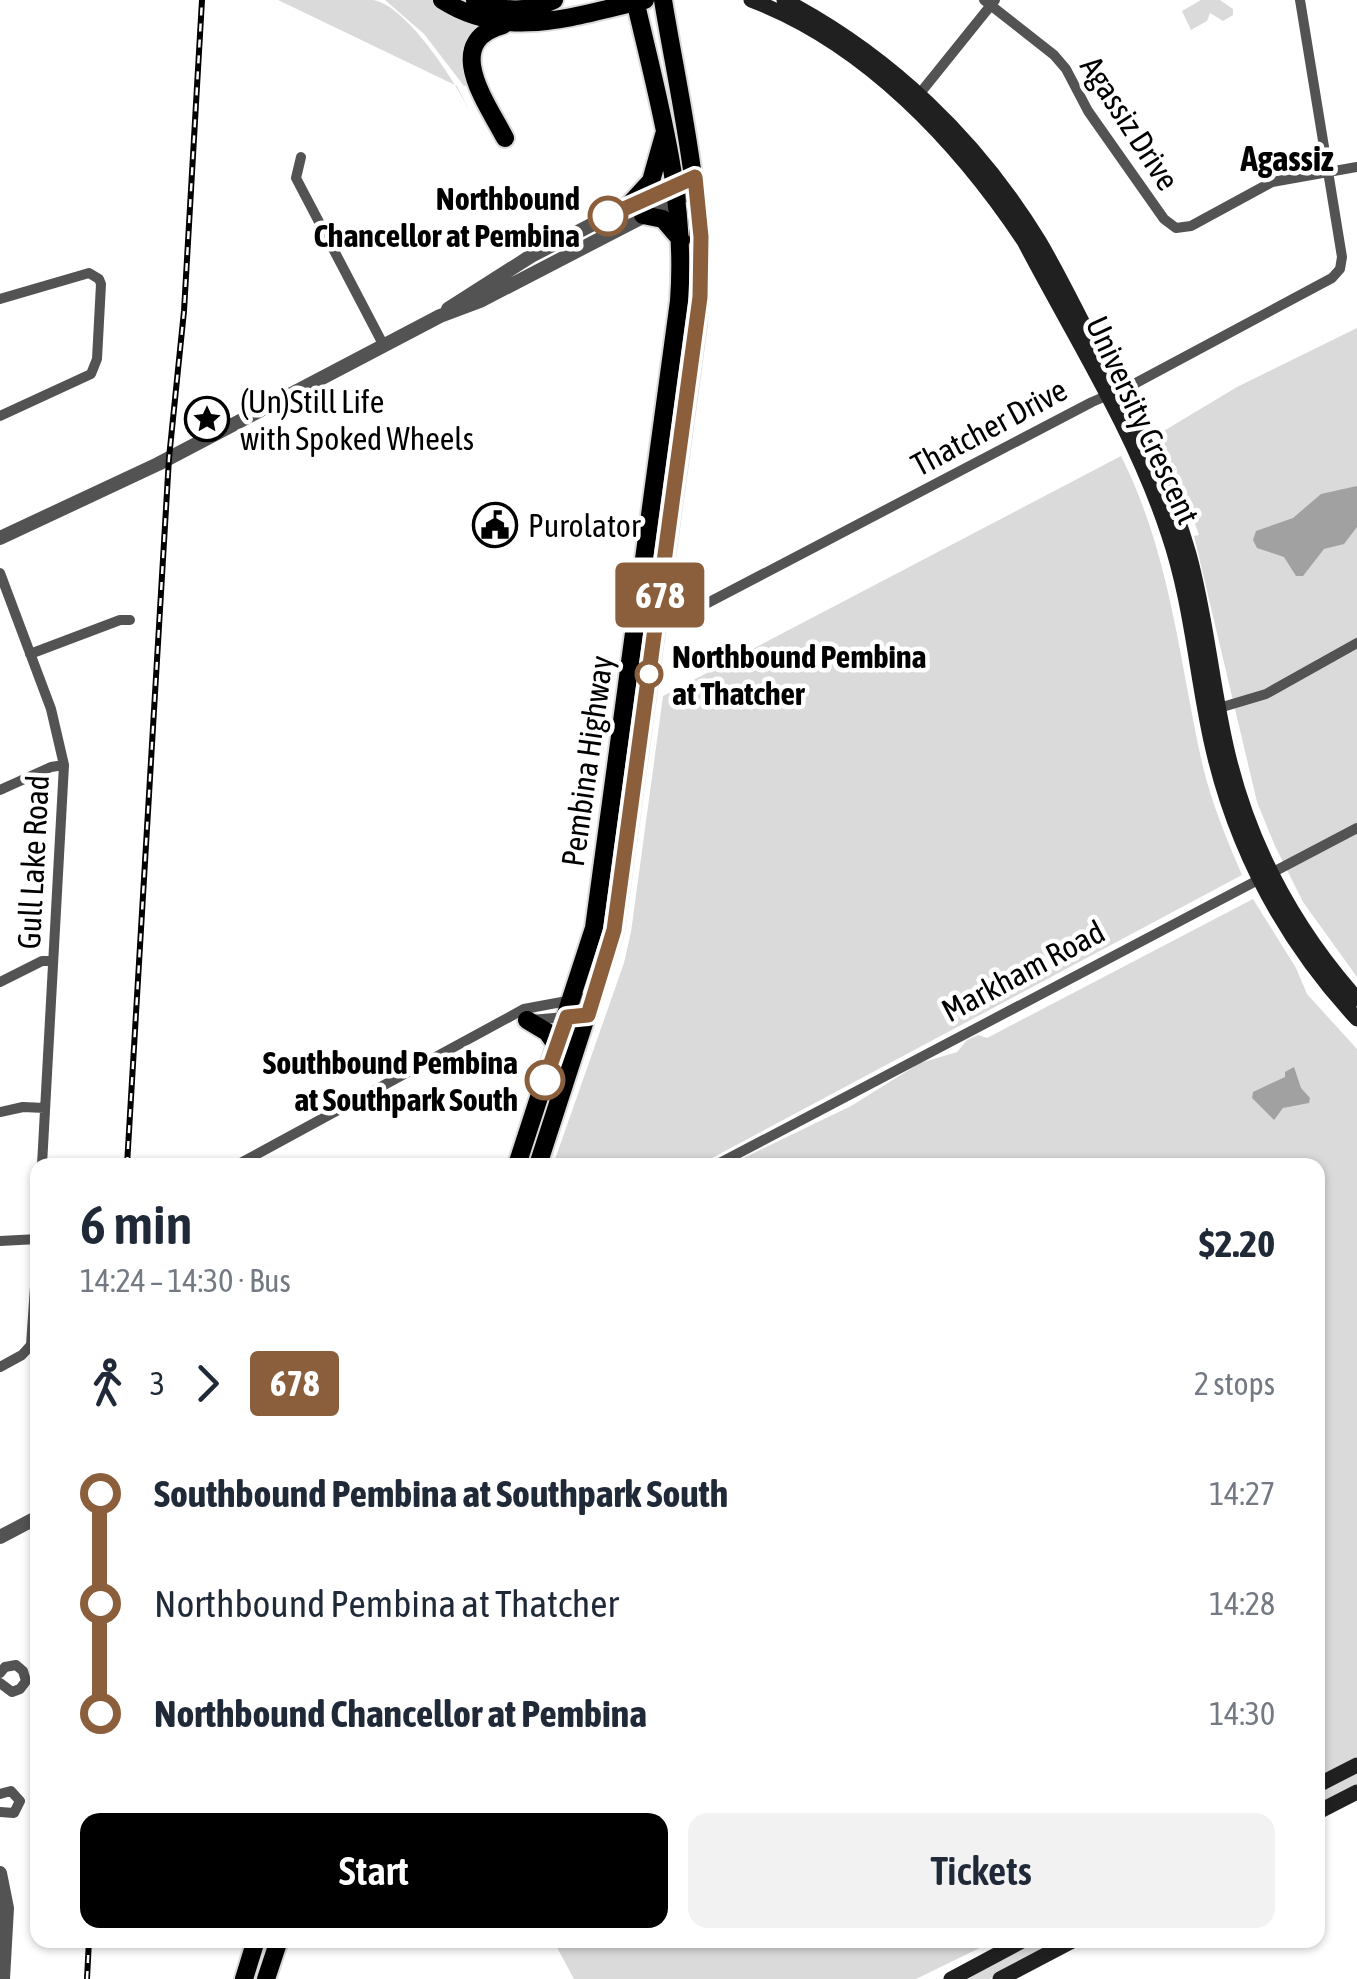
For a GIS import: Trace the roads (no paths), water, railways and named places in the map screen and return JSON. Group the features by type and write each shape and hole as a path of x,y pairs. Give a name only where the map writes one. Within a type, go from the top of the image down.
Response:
{"main road":[{"path":"442,0 468,14 509,23 542,22 639,1"},
{"path":"475,0 495,8 518,10 554,0"},
{"name":"Pembina Highway","path":"540,1158 614,930 698,324 702,248 696,183 663,0"},
{"name":"University Crescent","path":"751,0 823,38 915,100"},
{"name":"University Crescent","path":"784,0 852,42 968,144 1020,212 1051,262 1112,394 1167,528 1181,577 1220,778 1298,947 1357,1019"},
{"name":"Pembina Highway","path":"519,1158 594,928 679,301 677,192 641,27 639,1"},
{"path":"592,12 641,27"},
{"path":"505,138 476,81 471,62 476,43 484,33 509,23"},
{"path":"665,129 651,181 636,210 663,219 680,240"},
{"name":"University Crescent","path":"1112,394 1161,475 1184,538 1219,708 1265,876 1357,999"},
{"path":"528,1020 548,1032 556,1046"},
{"path":"1325,1782 1357,1765"},
{"path":"1325,1809 1354,1795"},
{"path":"244,1979 254,1948"},
{"path":"266,1979 276,1948"},
{"path":"951,1979 1009,1948"},
{"path":"1000,1979 1059,1948"}],"street":[{"name":"Thatcher Drive","path":"633,647 655,630 1332,278 1340,269 1342,256 1300,0"},
{"path":"915,100 990,2"},
{"name":"Agassiz Drive","path":"990,2 1054,54 1088,111 1164,219 1176,228 1192,226 1272,182 1357,166"},
{"path":"300,158 296,178 384,346"},
{"path":"0,538 106,490 384,346 440,316 506,270 696,183"},
{"path":"0,299 89,273 101,284 96,359 91,374 0,416"},
{"name":"Gull Lake Road","path":"0,573 59,734 64,765 42,1158"},
{"path":"30,654 120,620 130,620"},
{"path":"1219,708 1266,694 1357,644"},
{"path":"0,790 64,765"},
{"name":"Markham Road","path":"729,1158 1357,828"},
{"path":"0,982 53,960"},
{"path":"505,1021 528,1020 570,1009 595,996"},
{"path":"250,1158 524,1009 570,1009 588,1015"},
{"path":"0,1112 22,1107 45,1108"},
{"path":"0,1242 30,1241"},
{"path":"0,1367 30,1347"},
{"path":"0,1537 30,1521"},
{"path":"0,1673 5,1667 16,1665 24,1671 26,1681 20,1690 12,1692 0,1684"},
{"path":"0,1794 15,1792 20,1802 14,1813 1,1817"},
{"path":"0,1873 6,1908 4,1979"}],"railway":[{"path":"127,1158 169,458 184,311 202,0"},
{"path":"87,1979 89,1948"}],"place":[{"name":"Northbound Chancellor at Pembina","path":"608,216"},
{"name":"(Un)Still Life with Spoked Wheels","path":"207,419"},
{"name":"Purolator","path":"495,525"},
{"name":"Northbound Pembina at Thatcher","path":"649,674"},
{"name":"Southbound Pembina at Southpark South","path":"545,1080"}],"district":[{"name":"Agassiz","path":"1287,158"}]}
